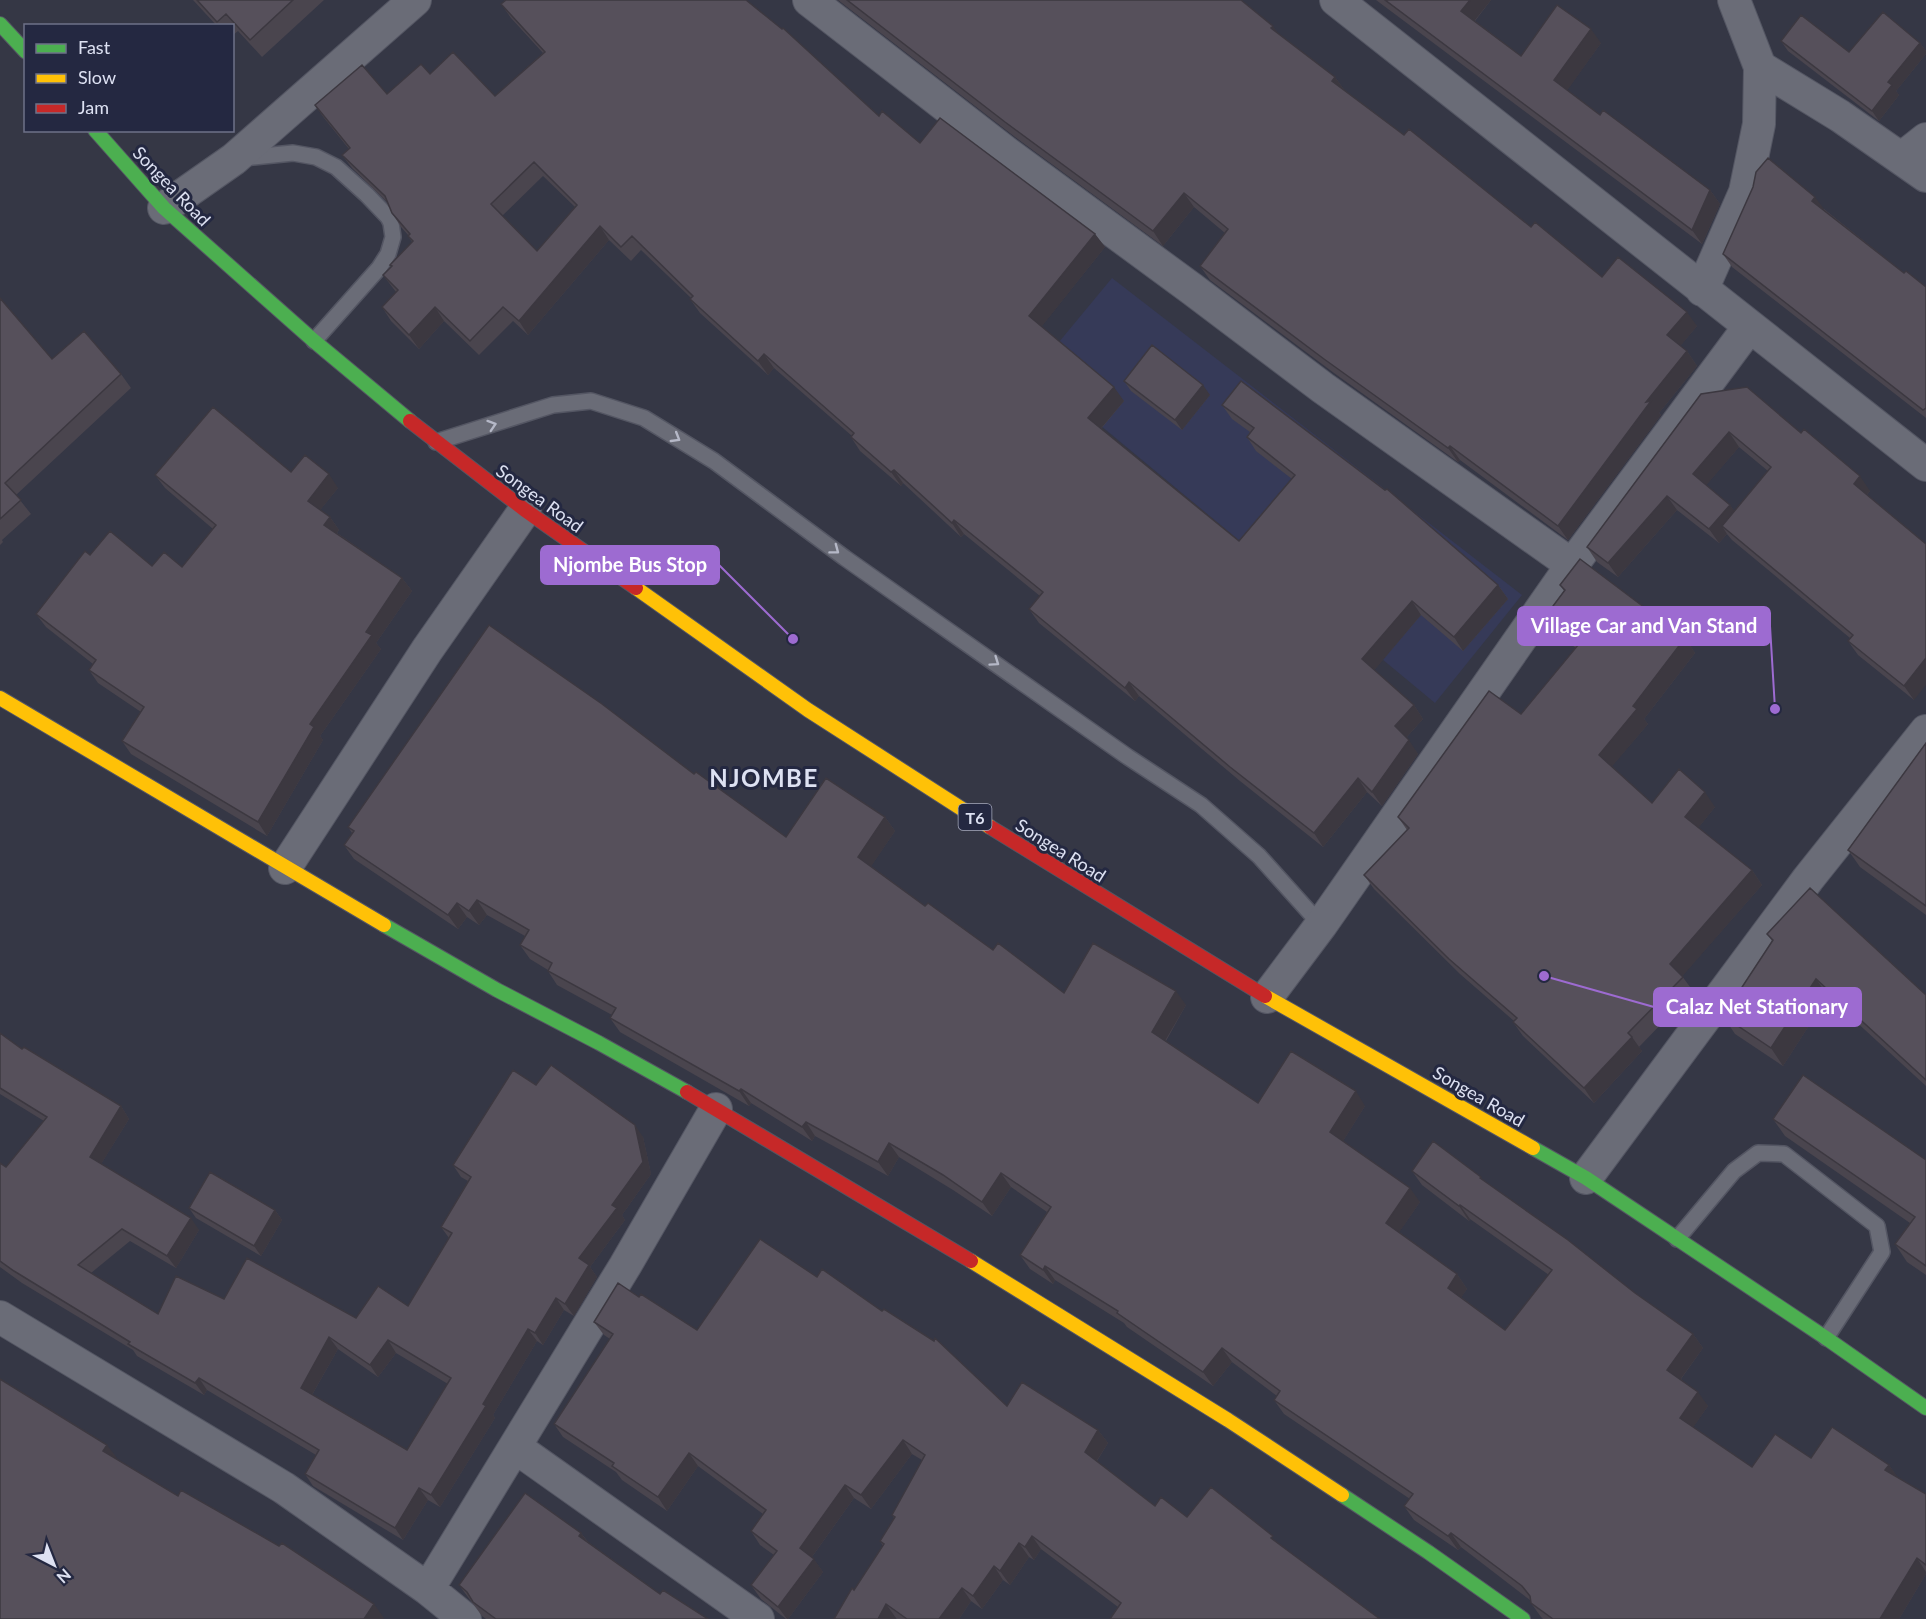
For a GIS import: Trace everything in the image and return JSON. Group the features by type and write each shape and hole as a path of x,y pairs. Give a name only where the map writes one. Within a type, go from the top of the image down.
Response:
{"main road":[{"path":"0,24 24,50"},
{"name":"Songea Road","path":"97,132 164,208 314,341 436,442 525,510 808,710 1038,858 1267,997 1586,1178 1826,1338 1926,1408"},
{"path":"0,698 285,868 497,990 599,1043 716,1109 1056,1312 1227,1420 1428,1552 1523,1619"}],"street":[{"path":"164,208 234,159 415,0"},
{"path":"809,0 1004,151 1323,388 1572,565"},
{"path":"1336,0 1749,327 1924,461"},
{"path":"1702,290 1745,192 1759,124 1760,67 1734,0"},
{"path":"1760,67 1840,116 1918,158"},
{"path":"1267,997 1321,925 1572,565 1749,327"},
{"path":"285,868 427,650 525,510"},
{"path":"1586,1178 1808,879 1926,731"},
{"path":"428,1589 625,1266 716,1109"},
{"path":"0,1317 284,1488 428,1589 465,1619"},
{"path":"515,1447 758,1619"}],"lane":[{"path":"234,159 294,153 316,157 336,167 388,217 391,223 393,237 388,254 379,268 314,341"},
{"path":"436,442 553,405 591,401 644,418 714,461 845,558 1128,757 1201,805 1259,856 1321,925"},
{"path":"1677,1239 1734,1171 1758,1153 1784,1154 1876,1226 1882,1252 1826,1338"}],"shaded area":[{"path":"1112,278 1522,595 1435,703 1035,371"}],"building":[{"path":"197,0 293,0 250,40 226,14 217,22"},
{"path":"506,0 746,0 783,28 879,116 882,111 920,143 940,118 1095,234 1029,316 1114,387 1088,418 1239,541 1295,475 1247,437 1254,428 1222,405 1241,381 1385,490 1387,489 1498,585 1454,637 1412,601 1362,659 1414,705 1395,726 1409,740 1372,792 1358,778 1314,833 1230,767 1129,682 1125,688 1029,609 1043,592 954,520 952,523 894,470 891,472 851,437 854,433 764,354 758,361 690,299 693,296 632,236 621,247 600,226 519,321 503,307 470,341 435,307 409,335 382,307 398,290 383,275 413,241 408,236 410,234 392,213 385,196 342,155 350,148 315,105 362,65 387,94 421,64 430,74 453,52 495,96 545,52 501,4","holes":["534,162 577,205 537,251 491,204"]},
{"path":"847,0 1241,0 1273,26 1271,28 1335,77 1332,81 1404,135 1409,129 1531,227 1535,222 1602,277 1618,257 1687,312 1667,335 1687,351 1646,402 1651,401 1558,526 1450,446 1448,448 1324,359 1200,266 1228,229 1184,193 1153,231 1005,122"},
{"path":"1385,0 1470,0 1461,11 1521,56 1557,5 1591,29 1554,80 1600,115 1603,110 1710,190 1692,230"},
{"path":"1883,12 1920,43 1888,82 1892,85 1872,111 1781,41 1801,15 1849,52"},
{"path":"1768,158 1815,197 1812,201 1904,273 1906,271 1926,287 1926,408 1923,410 1723,254 1753,187 1756,172"},
{"path":"0,298 52,359 84,331 121,374 5,483 21,500 0,519"},
{"path":"1152,345 1203,385 1175,420 1124,381"},
{"path":"1747,387 1801,433 1804,429 1860,476 1854,484 1926,544 1926,658 1904,686 1848,641 1853,635 1722,526 1771,467 1729,432 1693,474 1730,505 1709,529 1667,496 1608,563 1587,547 1701,394"},
{"path":"213,407 291,472 305,455 329,474 308,501 330,517 324,525 402,578 366,632 372,635 310,724 314,727 258,822 122,741 144,707 89,670 96,660 36,614 85,551 90,555 110,531 152,566 164,552 182,567 216,525 155,475"},
{"path":"1580,559 1685,638 1633,706 1637,709 1599,755 1652,803 1679,769 1705,792 1685,817 1752,870 1670,964 1683,977 1628,1033 1632,1037 1584,1088 1513,1022 1517,1018 1449,959 1364,875 1409,828 1398,817 1489,691 1521,714 1579,644 1544,618 1565,590 1560,585"},
{"path":"489,625 602,704 694,774 696,772 786,837 826,778 885,817 858,857 925,906 928,903 993,950 998,943 1064,993 1093,943 1176,991 1152,1032 1258,1103 1291,1051 1356,1091 1330,1132 1410,1188 1386,1223 1457,1274 1448,1288 1505,1330 1552,1270 1412,1171 1433,1141 1693,1334 1667,1370 1698,1392 1680,1418 1752,1467 1775,1434 1811,1458 1832,1427 1889,1465 1885,1470 1926,1494 1926,1565 1917,1558 1880,1619 1553,1619 1531,1603 1530,1596 1522,1586 1451,1533 1448,1536 1404,1506 1413,1494 1274,1400 1280,1391 1222,1348 1203,1372 1117,1313 1118,1311 1045,1266 1043,1270 1020,1255 1051,1207 1001,1173 982,1202 943,1175 889,1143 878,1162 806,1122 802,1127 741,1089 739,1091 610,1018 616,1008 548,971 552,963 520,945 529,930 477,900 469,911 457,903 448,915 344,845 354,831 348,827"},
{"path":"1926,743 1926,906 1848,850"},
{"path":"1810,888 1926,995 1926,1080 1816,979 1771,1048 1723,1016 1773,940 1767,934"},
{"path":"0,1033 22,1049 24,1047 121,1106 90,1157 191,1218 167,1256 122,1229 78,1265 158,1314 176,1276 224,1299 247,1258 356,1318 378,1286 408,1306 452,1233 441,1227 471,1177 453,1165 513,1070 536,1085 551,1065 635,1125 643,1162 612,1205 617,1208 579,1258 589,1265 565,1304 556,1298 535,1333 528,1329 483,1404 486,1406 431,1495 419,1488 395,1528 305,1474 319,1450 199,1378 195,1383 128,1344 130,1342 0,1261 0,1163 6,1167 47,1117 0,1088","holes":["329,1337 370,1365 388,1340 451,1378 407,1450 301,1388"]},
{"path":"1803,1075 1926,1160 1926,1266 1895,1244 1915,1217 1773,1119"},
{"path":"210,1172 275,1210 254,1246 189,1208"},
{"path":"760,1239 817,1277 822,1269 882,1311 884,1309 934,1341 935,1338 1007,1406 1022,1382 1098,1430 1085,1452 1155,1506 1161,1497 1187,1517 1211,1487 1273,1536 1271,1538 1380,1619 1110,1619 1121,1603 1032,1536 1025,1547 1019,1543 1000,1571 994,1566 973,1596 962,1588 939,1619 907,1619 886,1604 878,1619 834,1619 852,1588 854,1590 884,1544 880,1541 895,1517 892,1515 925,1455 903,1440 861,1495 845,1485 800,1548 814,1559 778,1607 751,1585 777,1551 751,1531 766,1510 689,1453 658,1497 612,1466 614,1463 554,1424 613,1334 594,1322 618,1283 639,1297 641,1294 697,1330"},
{"path":"0,1379 107,1445 103,1451 178,1496 181,1490 279,1546 282,1543 374,1604 364,1619 0,1619"},
{"path":"525,1493 581,1533 579,1536 660,1594 663,1590 708,1619 496,1619 473,1602 459,1585"}],"traffic: fast":[{"path":"0,24 24,50"},
{"path":"97,132 164,208 314,341 410,421"},
{"path":"384,925 497,990 687,1092"},
{"path":"1533,1148 1586,1178 1826,1338 1926,1408"},
{"path":"1342,1495 1523,1619"}],"traffic: slow":[{"path":"636,588 808,710 990,827"},
{"path":"0,698 384,925"},
{"path":"1265,996 1533,1148"},
{"path":"971,1261 1228,1420 1342,1495"}],"traffic: jam":[{"path":"410,421 525,510 636,588"},
{"path":"990,827 1265,996"},
{"path":"687,1092 971,1261"}],"place":[{"name":"Njombe Bus Stop","path":"793,639"},
{"name":"Village Car and Van Stand","path":"1775,709"},
{"name":"Calaz Net Stationary","path":"1544,976"}],"district":[{"name":"NJOMBE","path":"764,777"}]}
